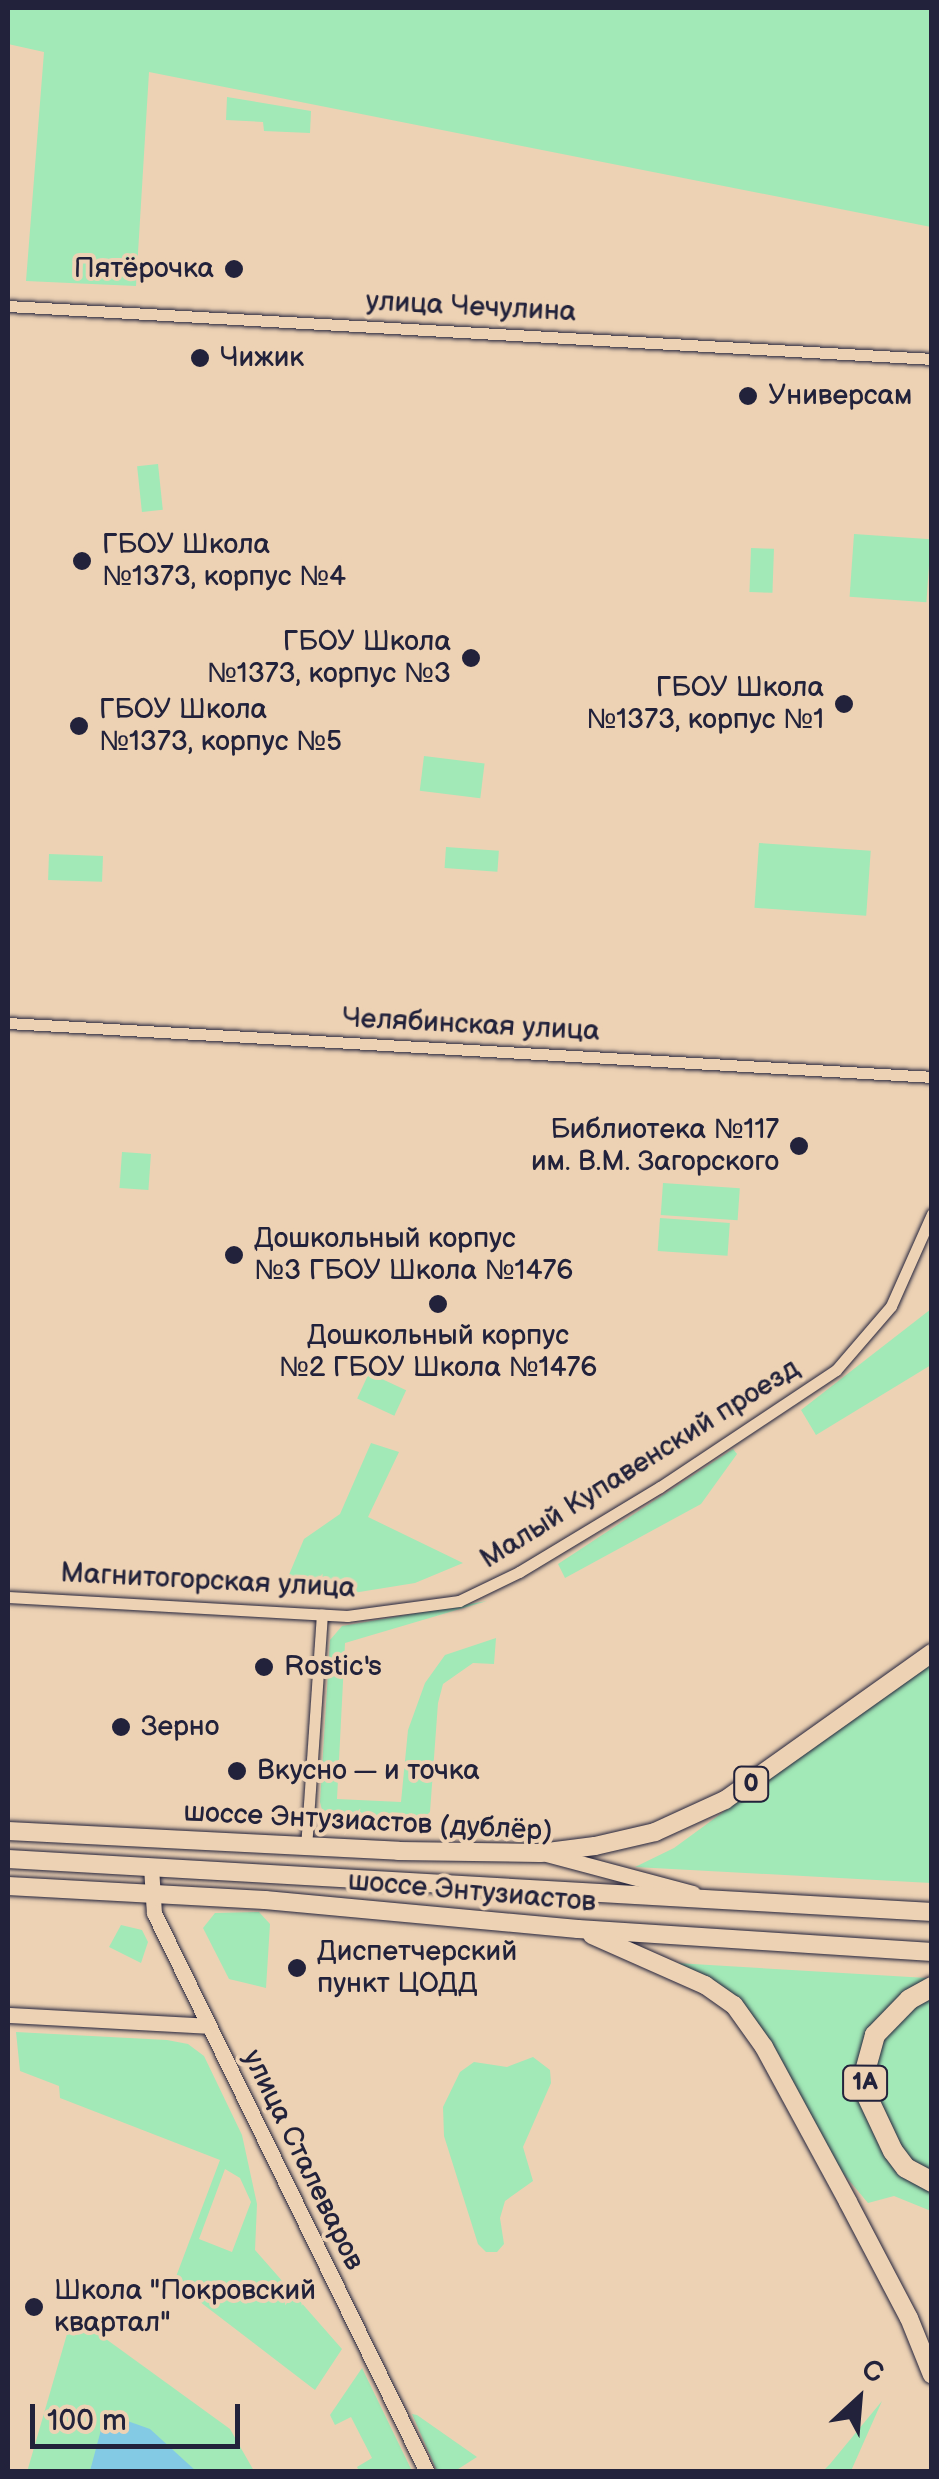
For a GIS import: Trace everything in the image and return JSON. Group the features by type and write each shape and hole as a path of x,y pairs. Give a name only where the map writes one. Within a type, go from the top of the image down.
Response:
{"highway":[{"name":"1A","path":"932,1987 910,2000 875,2035 864,2075 866,2094 892,2152 906,2168 932,2182"}],"main road":[{"name":"0","path":"540,1853 655,1832 725,1800 932,1652"},
{"name":"шоссе Энтузиастов (дублёр)","path":"8,1831 306,1848 540,1853 721,1900"},
{"name":"шоссе Энтузиастов","path":"8,1859 932,1912"},
{"name":"улица Сталеваров","path":"151,1867 154,1913 426,2472"},
{"name":"шоссе Энтузиастов","path":"8,1886 265,1900 578,1930 932,1952"},
{"path":"578,1930 705,1985 734,2005 764,2047 848,2202 909,2318 932,2375"},
{"path":"8,2015 209,2026"}],"street":[{"name":"улица Чечулина","path":"8,306 932,358"},
{"name":"Челябинская улица","path":"8,1023 932,1076"},
{"name":"Малый Купавенский проезд","path":"405,1611 460,1600 519,1572 810,1391 857,1350 891,1306 932,1214"},
{"name":"Магнитогорская улица","path":"8,1597 322,1615 405,1611"},
{"path":"306,1848 322,1615"}],"green space":[{"path":"8,8 931,8 931,227 149,72 136,286 26,281 44,52 8,44"},
{"path":"227,97 311,111 310,133 264,131 263,122 226,120"},
{"path":"158,464 163,510 142,512 137,466"},
{"path":"854,534 931,539 926,602 850,597"},
{"path":"751,548 774,549 772,593 749,592"},
{"path":"424,756 485,763 480,798 420,791"},
{"path":"759,843 871,851 866,916 754,908"},
{"path":"446,847 499,851 497,872 445,868"},
{"path":"49,854 103,856 102,882 48,880"},
{"path":"122,1152 151,1154 148,1190 119,1188"},
{"path":"663,1183 740,1188 738,1220 661,1215"},
{"path":"660,1218 730,1223 728,1256 658,1251"},
{"path":"931,1309 931,1365 816,1435 801,1410"},
{"path":"369,1373 406,1390 394,1416 357,1398"},
{"path":"371,1443 399,1452 368,1517 463,1563 415,1583 353,1593 283,1589 304,1539 340,1514"},
{"path":"733,1449 737,1454 701,1504 565,1578 558,1564"},
{"path":"487,1601 345,1643 337,1799 401,1802 408,1730 425,1683 445,1655 496,1638 494,1664 473,1663 443,1684 438,1703 430,1812 412,1829 325,1822 320,1802 330,1640 342,1626"},
{"path":"931,1660 931,1883 635,1867 674,1848"},
{"path":"259,1912 270,1924 266,1988 229,1979 203,1928 215,1913"},
{"path":"121,1925 142,1930 148,1942 141,1963 109,1947"},
{"path":"676,1963 927,1978 868,2033 858,2059 858,2091 931,2190 931,2211 894,2196 868,2203 837,2166 767,2042"},
{"path":"931,1993 931,2174 902,2153 872,2088 881,2038"},
{"path":"16,2032 167,2040 188,2044 204,2056 242,2135 257,2204 255,2250 342,2349 315,2390 174,2282 220,2160 60,2098 59,2086 20,2071","holes":["225,2169 240,2178 251,2202 232,2252 199,2239"]},
{"path":"533,2057 550,2070 551,2083 523,2147 533,2181 505,2201 500,2218 504,2244 497,2252 486,2252 478,2244 444,2136 443,2107 460,2072 474,2062 507,2067"},
{"path":"77,2318 230,2429 254,2471 27,2472 67,2334"},
{"path":"362,2368 412,2471 359,2471 357,2467 372,2458 351,2417 335,2425 330,2415"},
{"path":"882,2401 851,2471 823,2471 830,2464"},
{"path":"412,2414 477,2457 455,2471 437,2471"}],"water":[{"path":"119,2418 150,2429 196,2471 90,2471 102,2426"}],"place":[{"name":"Пятёрочка","path":"234,269"},
{"name":"Чижик","path":"200,358"},
{"name":"Универсам","path":"748,396"},
{"name":"ГБОУ Школа №1373, корпус №4","path":"82,561"},
{"name":"ГБОУ Школа №1373, корпус №3","path":"471,658"},
{"name":"ГБОУ Школа №1373, корпус №1","path":"844,704"},
{"name":"ГБОУ Школа №1373, корпус №5","path":"79,726"},
{"name":"Библиотека №117 им. В.М. Загорского","path":"799,1146"},
{"name":"Дошкольный корпус №3 ГБОУ Школа №1476","path":"234,1255"},
{"name":"Дошкольный корпус №2 ГБОУ Школа №1476","path":"438,1304"},
{"name":"Rostic's","path":"264,1667"},
{"name":"Зерно","path":"121,1727"},
{"name":"Вкусно — и точка","path":"237,1771"},
{"name":"Диспетчерский пункт ЦОДД","path":"297,1968"},
{"name":"Школа \"Покровский квартал\"","path":"34,2307"}]}
